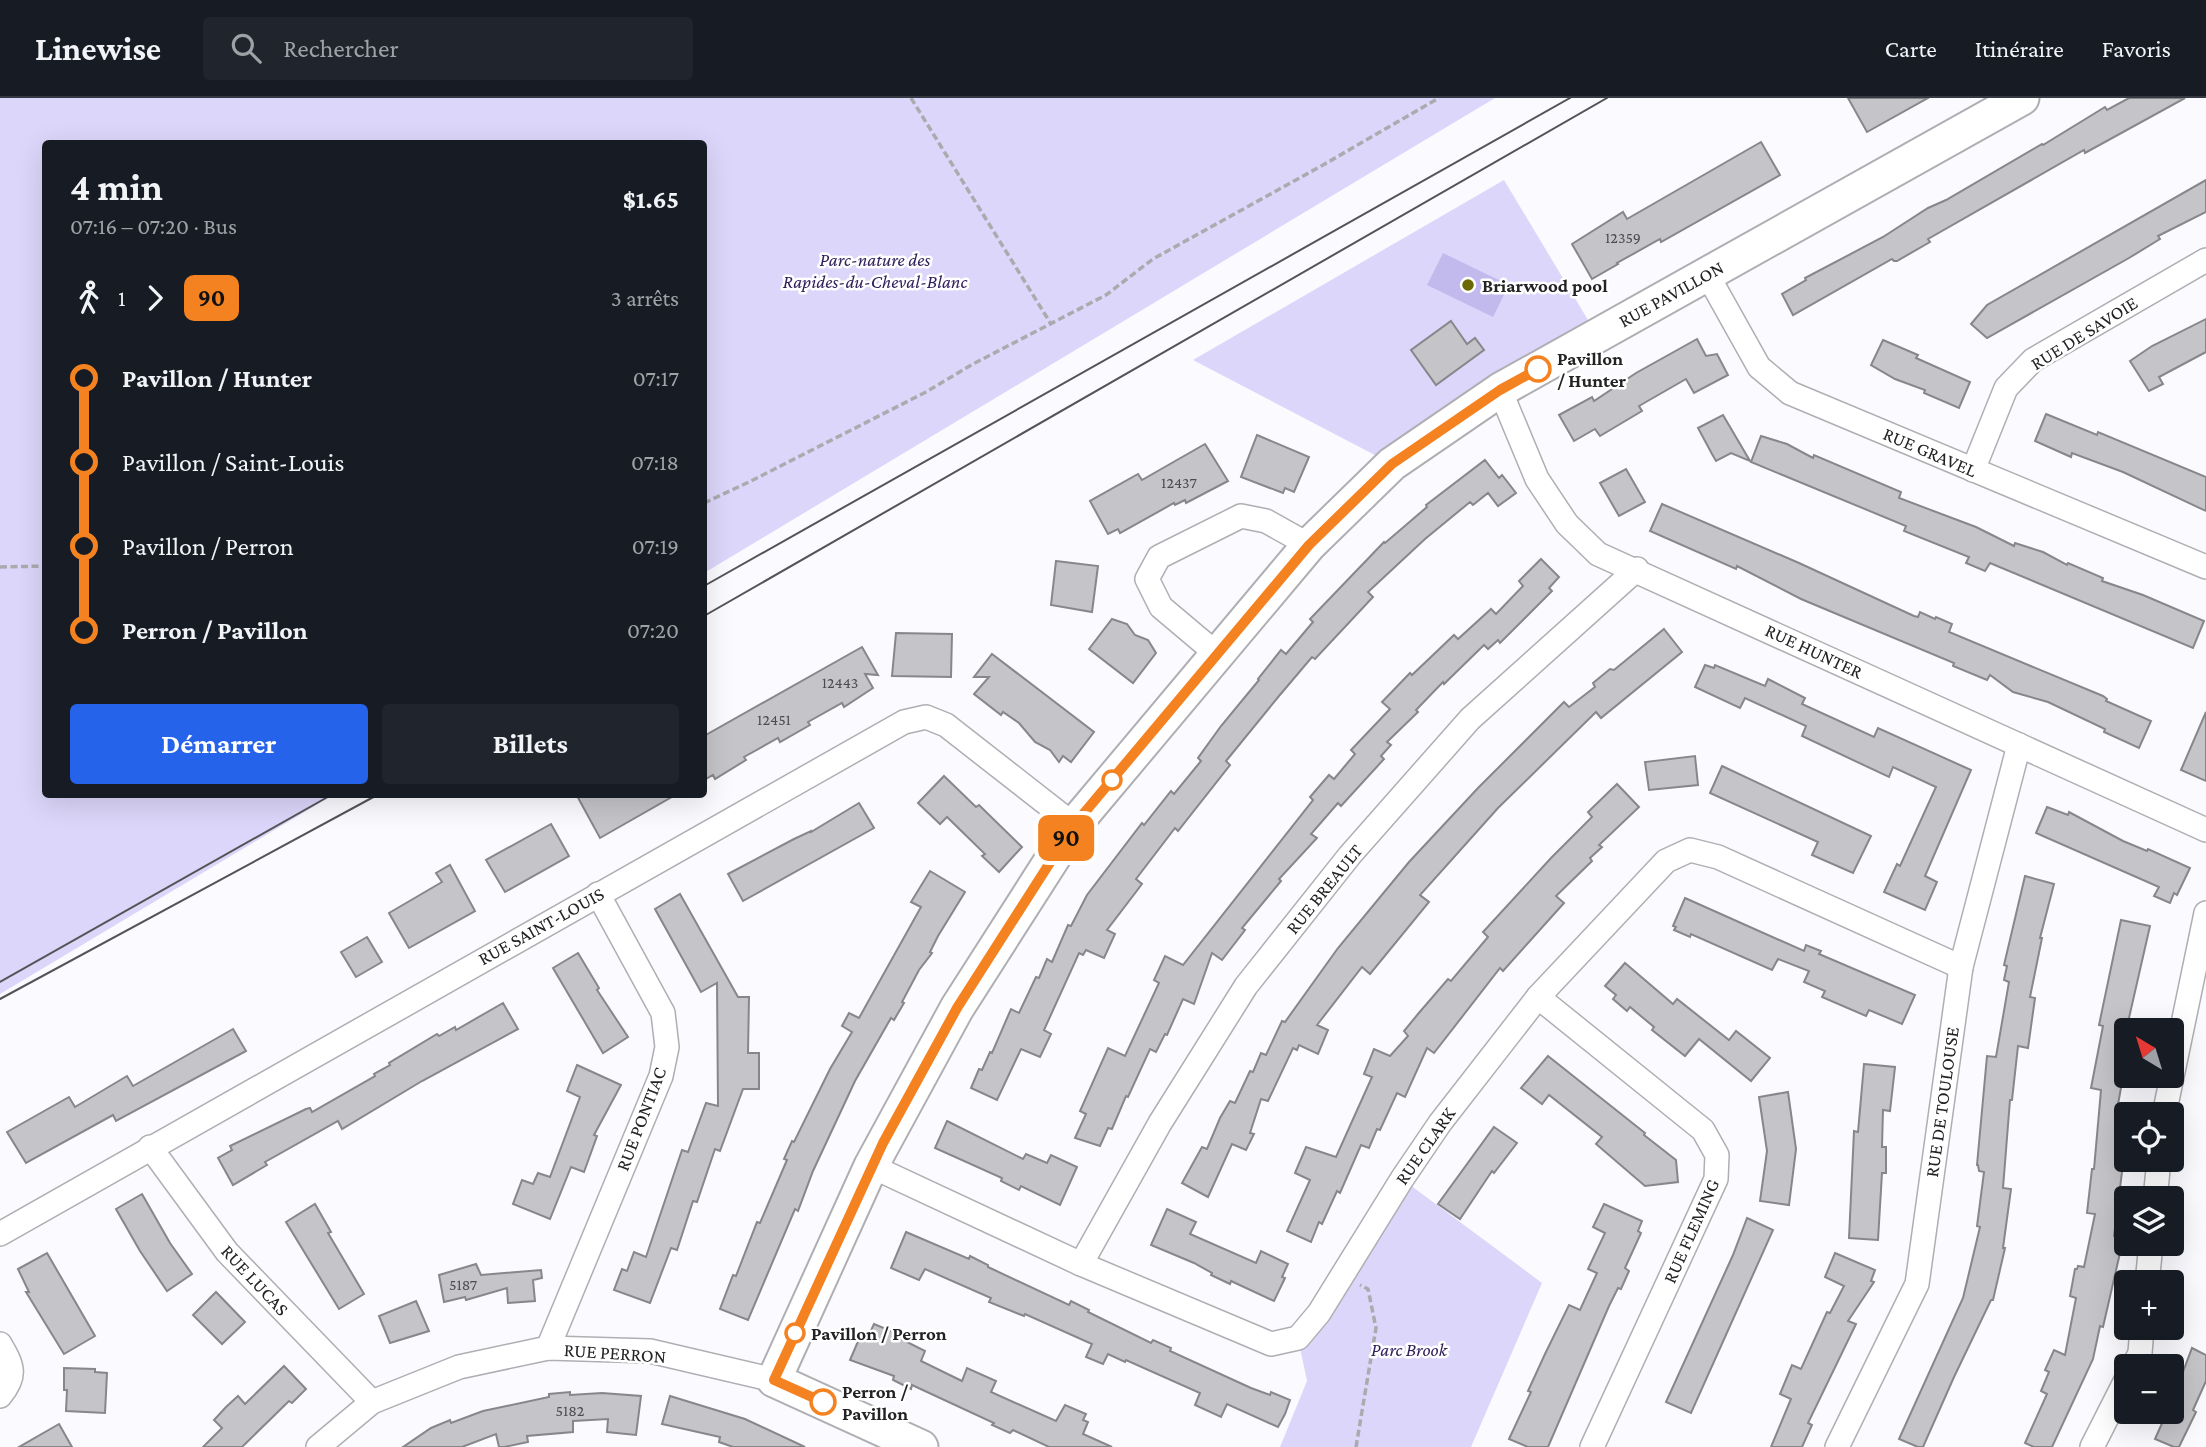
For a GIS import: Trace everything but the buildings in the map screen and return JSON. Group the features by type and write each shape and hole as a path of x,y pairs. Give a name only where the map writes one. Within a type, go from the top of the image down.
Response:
{"street":[{"name":"RUE PAVILLON","path":"774,1380 871,1166 957,1008 1074,825 1309,545 1392,464 1500,390 2022,98"},
{"name":"RUE DE SAVOIE","path":"1973,470 2006,388 2034,360 2206,260"},
{"name":"RUE GRAVEL","path":"1707,274 1759,367 1790,393 2206,567"},
{"name":"RUE HUNTER","path":"1500,390 1537,479 1567,524 1598,554 2206,830"},
{"path":"1218,655 1161,607 1147,579 1159,557 1241,516 1266,521 1309,545"},
{"name":"RUE BREAULT","path":"1080,1264 1160,1123 1246,986 1350,855 1470,719 1636,569"},
{"name":"RUE SAINT-LOUIS","path":"0,1234 904,722 926,717 946,725 1074,825"},
{"name":"RUE DE TOULOUSE","path":"1838,1447 1917,1284 1961,967 2019,745"},
{"name":"RUE CLARK","path":"871,1166 1080,1264 1271,1344 1298,1338 1319,1313 1340,1276 1440,1123 1538,997 1666,861 1690,850 1718,857 1961,967"},
{"name":"RUE PONTIAC","path":"548,1348 661,1076 667,1048 663,1013 598,894"},
{"path":"2167,1102 2206,913"},
{"name":"RUE FLEMING","path":"1538,997 1703,1130 1717,1155 1716,1179 1592,1447"},
{"name":"RUE LUCAS","path":"150,1147 227,1252 372,1402"},
{"path":"0,1344 11,1362 11,1380 0,1396"},
{"name":"RUE PERRON","path":"318,1447 372,1402 459,1367 548,1348 650,1351 774,1380 921,1447"},
{"path":"2092,1447 2114,1404"}],"path":[{"path":"911,98 1051,324"},
{"path":"707,502 890,410 1107,295 1153,259 1439,98"},
{"path":"0,567 42,566"},
{"path":"1340,1276 1368,1289 1376,1328 1356,1447"}],"green space":[{"name":"Parc-nature des Rapides-du-Cheval-Blanc","path":"0,98 1495,98 707,571 707,140 42,140 42,798 328,798 0,994"},
{"path":"1504,180 1597,335 1392,464 1193,360"},
{"name":"Parc Brook","path":"1402,1179 1542,1283 1471,1447 1280,1447 1307,1381 1298,1338"}],"shaded area":[{"name":"Briarwood pool","path":"1443,253 1509,285 1493,317 1427,285"}],"tram line":[{"path":"707,584 1570,98"},
{"path":"707,614 1607,98"},
{"path":"0,982 326,798"},
{"path":"0,999 372,798"}],"bus line":[{"name":"90","path":"823,1402 774,1380 883,1143 957,1008 1074,825 1309,545 1392,464 1500,390 1538,369"}],"place":[{"name":"Briarwood pool","path":"1468,285"},
{"name":"Pavillon / Hunter","path":"1538,369"},
{"name":"Pavillon / Perron","path":"795,1333"},
{"name":"Perron / Pavillon","path":"823,1402"}]}
